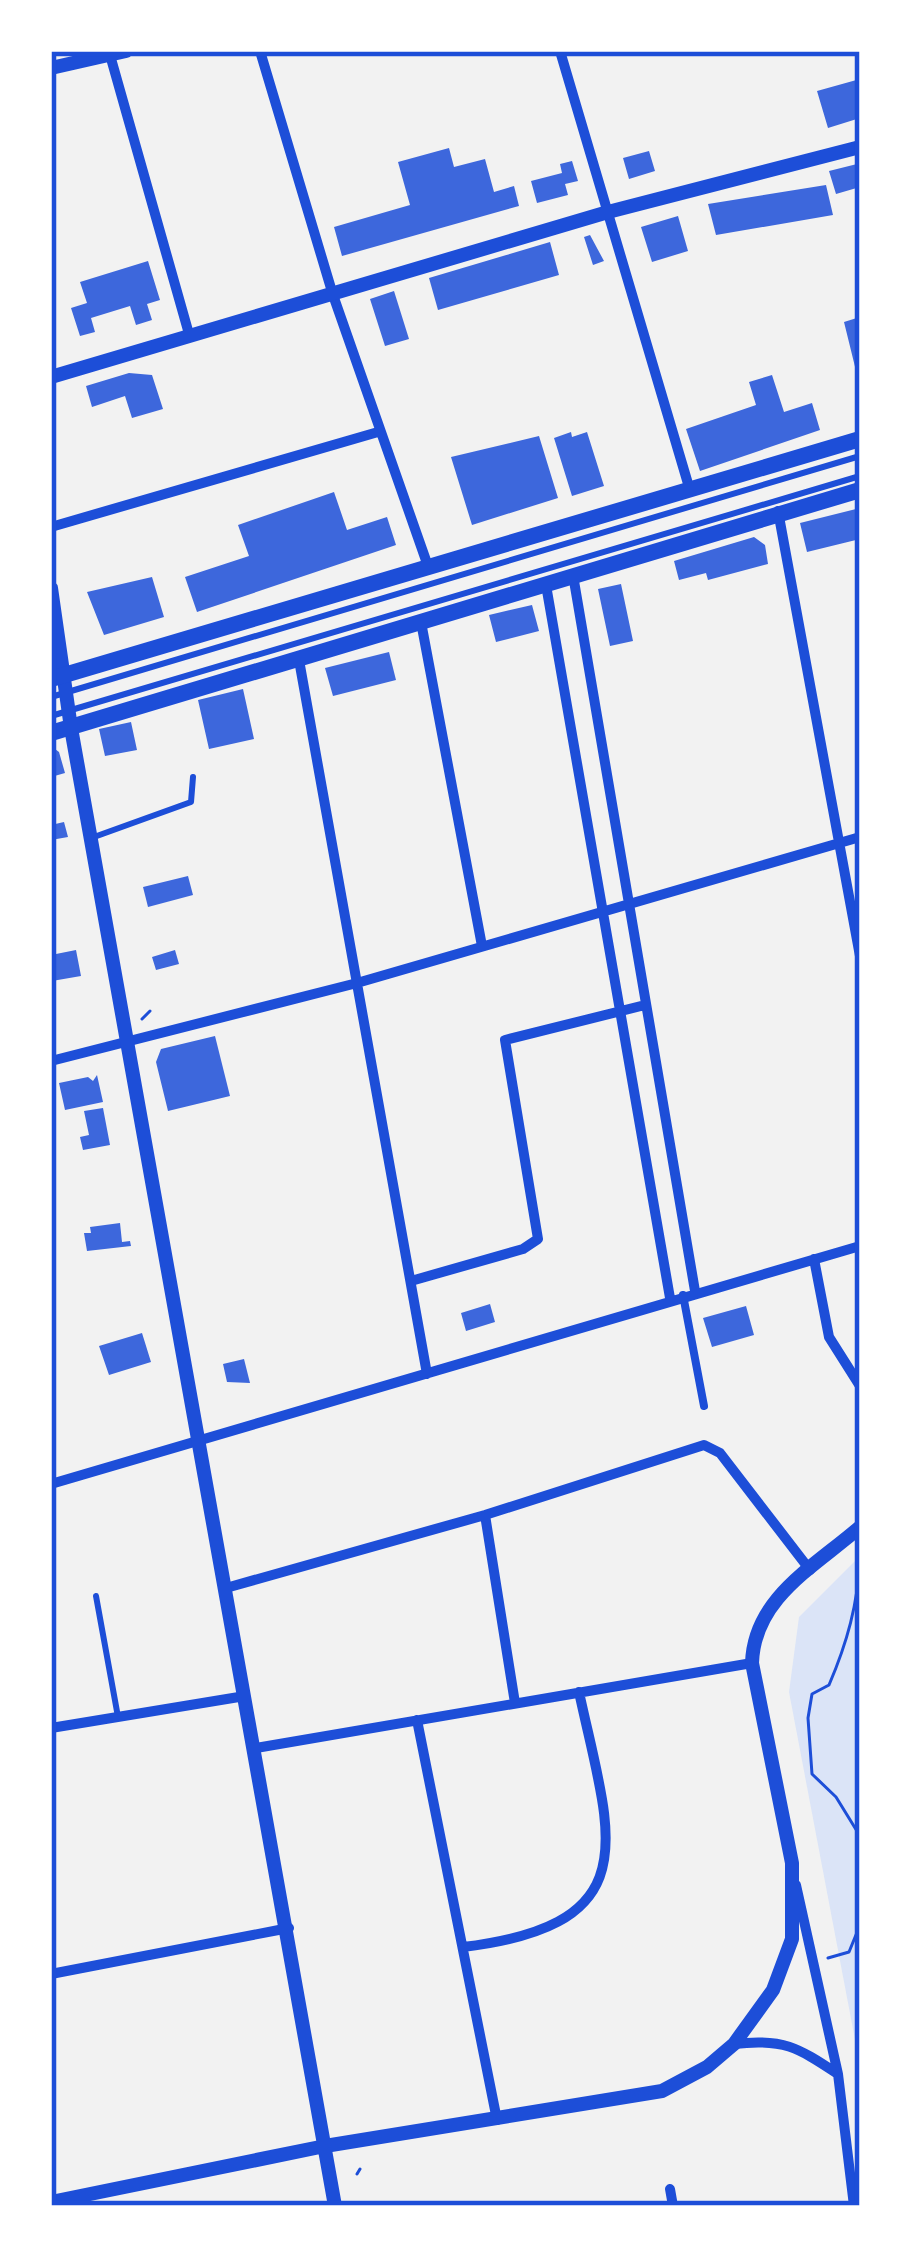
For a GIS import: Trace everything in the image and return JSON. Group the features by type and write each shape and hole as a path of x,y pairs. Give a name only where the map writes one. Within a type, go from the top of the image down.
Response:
{"main road":[{"path":"62,682 688,487 860,439"},
{"path":"51,733 71,719 299,660 778,511 860,490"}],"street":[{"path":"260,51 333,295 429,569"},
{"path":"560,51 688,487"},
{"path":"51,68 118,53 189,334"},
{"path":"51,377 608,212 860,147"},
{"path":"51,526 379,432"},
{"path":"778,511 860,956"},
{"path":"573,575 645,1005 682,1294"},
{"path":"547,584 621,1012 704,1406"},
{"path":"51,588 62,682 196,1438 289,1928 334,2206"},
{"path":"421,622 482,946"},
{"path":"299,660 427,1374"},
{"path":"51,1061 357,982 860,837"},
{"path":"411,1281 524,1249 538,1239 505,1040 645,1005"},
{"path":"51,1484 682,1294 860,1246"},
{"path":"814,1259 837,1358 860,1386"},
{"path":"226,1588 711,1445 810,1570"},
{"path":"485,1515 515,1703"},
{"path":"854,2206 838,2074 752,1663 754,1630 768,1607 860,1527"},
{"path":"256,1748 752,1663"},
{"path":"463,1947 542,1932 582,1910 605,1871 607,1829 579,1692"},
{"path":"51,1728 245,1696"},
{"path":"417,1720 497,2120"},
{"path":"51,2202 325,2146 662,2091 734,2044 773,1990 792,1939 792,1863"},
{"path":"51,1974 289,1928"},
{"path":"734,2044 772,2039 803,2050 838,2074"},
{"path":"670,2189 673,2206"}],"lane":[{"path":"51,697 62,682 860,456"},
{"path":"51,716 71,719 860,476"},
{"path":"91,838 190,802 193,777"},
{"path":"96,1596 118,1717"}],"path":[{"path":"136,1024 150,1012"},
{"path":"860,1558 859,1598 842,1653 829,1685 812,1694 808,1718 812,1774 836,1797 860,1835"},
{"path":"821,1959 850,1952 860,1924"}],"shaded area":[{"path":"860,1556 860,2066 789,1692 799,1617"}],"building":[{"path":"860,79 860,118 828,128 817,91"},
{"path":"449,148 454,167 485,159 494,192 514,186 519,206 342,256 334,227 410,205 398,162"},
{"path":"649,151 655,171 629,179 623,158"},
{"path":"572,161 578,181 565,184 568,195 537,203 531,181 562,173 560,164"},
{"path":"857,164 860,187 836,194 829,171"},
{"path":"826,185 833,215 716,235 708,204"},
{"path":"678,216 688,251 652,262 641,227"},
{"path":"590,235 604,261 593,265 584,237"},
{"path":"550,242 559,275 438,310 429,278"},
{"path":"148,261 160,300 147,304 152,320 136,325 130,306 91,318 95,332 80,336 71,308 87,303 80,282"},
{"path":"394,291 409,339 385,346 370,299"},
{"path":"860,317 860,378 858,379 844,322"},
{"path":"129,373 152,375 163,409 132,418 125,396 92,407 86,386"},
{"path":"772,375 784,412 812,403 820,430 700,471 686,429 756,405 749,382"},
{"path":"571,432 572,437 587,432 604,486 572,496 554,438"},
{"path":"539,436 558,498 472,525 451,457"},
{"path":"334,492 347,530 387,517 396,545 197,612 185,577 249,556 238,525"},
{"path":"860,508 860,539 807,552 800,523"},
{"path":"754,537 765,545 768,564 708,580 706,573 679,580 674,561"},
{"path":"152,577 164,617 104,635 87,592"},
{"path":"621,584 633,641 610,646 598,589"},
{"path":"532,605 539,631 496,642 489,615"},
{"path":"389,652 396,680 333,696 325,668"},
{"path":"243,689 254,739 209,749 198,700"},
{"path":"131,722 137,750 105,756 99,729"},
{"path":"51,746 59,752 65,773 51,777"},
{"path":"64,822 68,837 51,840 51,825"},
{"path":"188,876 193,895 148,907 143,887"},
{"path":"76,950 81,976 52,981 51,955"},
{"path":"175,950 179,964 156,970 152,957"},
{"path":"215,1036 230,1096 168,1111 156,1062 161,1049"},
{"path":"97,1075 103,1102 65,1110 59,1083 88,1077 93,1081"},
{"path":"103,1108 110,1145 83,1150 80,1137 89,1135 84,1111"},
{"path":"120,1223 122,1242 130,1241 131,1246 87,1251 84,1233 91,1233 90,1227"},
{"path":"490,1304 495,1322 466,1331 461,1313"},
{"path":"746,1306 754,1335 712,1347 703,1318"},
{"path":"142,1333 151,1362 109,1375 99,1346"},
{"path":"244,1359 250,1383 227,1382 223,1364"}]}
